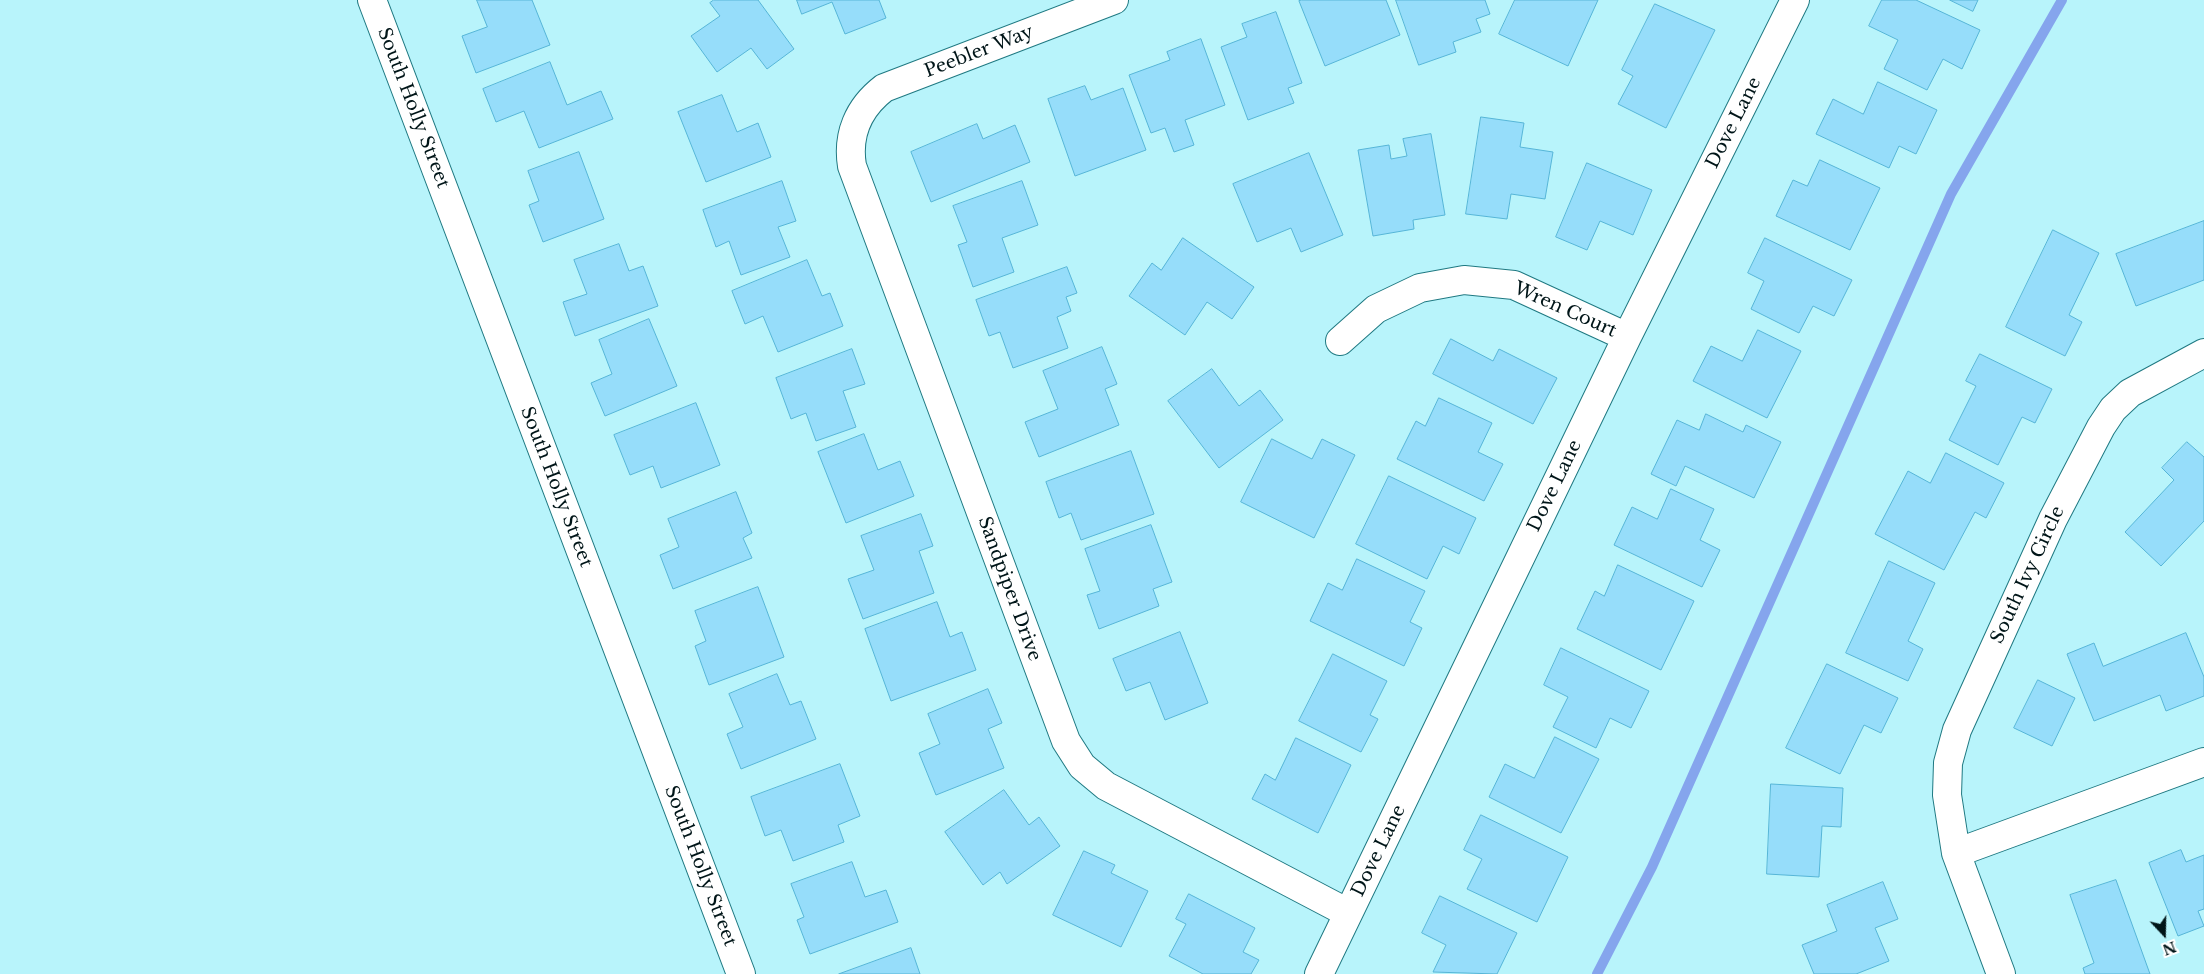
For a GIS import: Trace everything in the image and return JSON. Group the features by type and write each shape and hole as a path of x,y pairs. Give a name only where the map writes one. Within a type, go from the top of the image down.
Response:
{"street":[{"name":"South Holly Street","path":"372,0 741,974"},
{"name":"Peebler Way","path":"856,121 874,96 884,88 1114,0"},
{"name":"Dove Lane","path":"1319,974 1788,2"},
{"name":"Sandpiper Drive","path":"856,121 852,130 849,149 852,166 1066,741 1082,766 1106,786 1348,914"},
{"name":"Wren Court","path":"1340,341 1376,309 1420,288 1464,280 1514,285 1627,337"},
{"name":"South Ivy Circle","path":"2001,974 1956,852 1947,795 1948,763 1957,730 2053,519 2101,427 2113,409 2130,393 2204,353"},
{"path":"1956,852 2204,762"}],"building":[{"path":"477,0 532,0 550,45 476,73 462,36 487,27"},
{"path":"714,0 758,0 794,49 767,69 751,48 717,72 691,36 720,16 710,3"},
{"path":"797,0 879,0 886,18 845,34 832,2 802,14"},
{"path":"1386,0 1400,35 1325,66 1299,1"},
{"path":"1396,0 1485,0 1490,14 1476,19 1481,32 1453,42 1456,52 1419,65"},
{"path":"1515,0 1598,0 1568,66 1499,34"},
{"path":"1882,0 1916,0 1980,30 1962,69 1943,59 1927,90 1884,69 1898,40 1869,26"},
{"path":"1950,0 1978,0 1973,11"},
{"path":"1655,4 1715,30 1666,128 1618,104 1633,76 1622,70"},
{"path":"1276,12 1302,83 1288,88 1294,103 1248,120 1221,47 1247,37 1242,24"},
{"path":"1201,39 1225,105 1185,120 1194,145 1174,152 1165,128 1151,133 1129,75 1170,60 1167,52"},
{"path":"550,62 567,105 601,91 613,119 539,148 524,111 496,122 483,89"},
{"path":"1878,82 1937,110 1916,154 1899,146 1889,168 1816,134 1833,99 1863,114"},
{"path":"1085,86 1091,100 1123,88 1146,150 1075,176 1048,99"},
{"path":"722,95 737,132 758,123 771,157 706,182 678,112"},
{"path":"1481,117 1524,123 1520,147 1553,152 1545,199 1511,194 1507,219 1466,214"},
{"path":"977,124 983,139 1015,125 1030,162 931,202 911,152"},
{"path":"1431,134 1445,215 1413,220 1414,229 1373,236 1358,150 1389,145 1391,159 1407,156 1403,139"},
{"path":"579,152 604,219 543,242 529,205 539,201 528,171"},
{"path":"1309,153 1343,235 1301,252 1291,228 1257,242 1233,184"},
{"path":"1820,160 1880,188 1850,250 1776,216 1793,180 1807,186"},
{"path":"1587,163 1652,190 1633,235 1600,221 1587,250 1556,237"},
{"path":"782,181 796,221 778,227 790,257 741,275 729,241 716,247 703,210"},
{"path":"1022,181 1038,225 1002,238 1014,272 973,287 958,245 967,242 953,206"},
{"path":"2204,221 2204,280 2136,306 2116,254"},
{"path":"2053,230 2099,253 2069,315 2082,322 2065,356 2006,327"},
{"path":"1183,238 1254,287 1232,319 1207,302 1185,335 1129,296 1152,263 1161,270"},
{"path":"1765,238 1852,280 1834,316 1813,306 1799,333 1751,309 1764,281 1748,273"},
{"path":"619,244 629,271 643,266 658,306 575,336 563,302 587,294 574,260"},
{"path":"807,260 822,296 830,293 843,326 778,352 763,316 745,324 732,291"},
{"path":"1067,267 1077,293 1066,297 1071,311 1057,317 1068,348 1013,368 1000,332 989,336 976,300"},
{"path":"649,319 677,386 605,416 591,383 612,374 599,340"},
{"path":"1758,330 1801,351 1767,418 1693,381 1711,346 1742,361"},
{"path":"1451,339 1493,361 1499,349 1557,378 1533,424 1433,374"},
{"path":"1102,347 1117,384 1105,389 1119,425 1039,457 1025,422 1058,409 1043,371"},
{"path":"852,349 865,384 843,391 856,427 816,441 806,413 791,419 776,378"},
{"path":"1980,354 2052,389 2035,423 2022,417 1998,465 1949,440 1976,386 1966,381"},
{"path":"1212,369 1239,406 1260,390 1283,420 1219,468 1168,401"},
{"path":"1439,398 1492,423 1478,452 1503,464 1484,501 1397,459 1416,421 1425,426"},
{"path":"696,403 720,465 661,488 653,466 630,475 614,435"},
{"path":"1706,414 1743,432 1746,425 1781,442 1754,498 1685,466 1676,486 1651,474 1677,420 1699,430"},
{"path":"864,434 878,470 900,461 914,496 846,523 818,452"},
{"path":"1272,439 1312,459 1322,439 1355,455 1314,538 1241,502"},
{"path":"2187,442 2204,457 2204,521 2161,566 2125,532 2174,480 2162,468"},
{"path":"1131,451 1154,514 1081,540 1071,513 1059,518 1046,482"},
{"path":"1946,453 2004,483 1986,518 1975,512 1944,570 1875,534 1908,471 1930,483"},
{"path":"1389,476 1476,518 1459,554 1443,546 1427,579 1356,544"},
{"path":"1671,489 1714,509 1700,540 1720,550 1702,587 1614,545 1632,507 1657,519"},
{"path":"736,492 752,533 743,538 752,558 673,589 660,555 679,547 668,519"},
{"path":"921,514 933,546 919,551 934,593 863,619 848,579 874,570 861,536"},
{"path":"1151,525 1172,582 1153,589 1159,606 1099,629 1087,595 1100,591 1085,549"},
{"path":"1357,559 1425,591 1410,622 1422,628 1404,666 1310,621 1328,583 1342,590"},
{"path":"1889,561 1935,583 1908,641 1923,649 1908,681 1846,653"},
{"path":"1618,565 1694,601 1661,670 1577,629 1595,591 1604,596"},
{"path":"758,587 784,657 709,685 695,646 706,641 695,611"},
{"path":"937,602 950,637 962,632 976,670 891,701 865,629"},
{"path":"1180,632 1208,703 1165,720 1150,682 1126,691 1113,659"},
{"path":"2186,633 2204,677 2204,696 2166,711 2160,695 2094,721 2067,654 2094,643 2103,666"},
{"path":"1561,648 1649,691 1631,728 1610,718 1596,748 1553,727 1568,697 1544,685"},
{"path":"1333,654 1387,681 1370,715 1378,719 1361,752 1299,721"},
{"path":"1827,664 1898,698 1881,733 1864,725 1840,774 1786,748"},
{"path":"777,674 790,705 801,701 816,739 741,769 727,734 743,727 729,694"},
{"path":"2038,680 2075,698 2052,746 2014,728"},
{"path":"988,689 1002,723 988,729 1004,768 936,795 919,753 940,744 928,714"},
{"path":"1555,737 1599,759 1561,833 1489,797 1505,764 1534,778"},
{"path":"1296,738 1351,765 1318,833 1252,799 1265,774 1275,780"},
{"path":"840,764 860,816 838,825 844,842 793,861 781,830 765,836 751,797"},
{"path":"1771,784 1843,788 1841,827 1822,826 1819,877 1767,874"},
{"path":"1004,790 1029,825 1039,817 1060,846 1007,884 1000,872 983,885 945,832"},
{"path":"1481,815 1568,857 1537,922 1467,889 1482,859 1464,850"},
{"path":"2181,850 2186,862 2204,855 2204,909 2198,911 2204,926 2178,936 2149,863"},
{"path":"1084,851 1115,865 1111,873 1148,891 1121,947 1053,915"},
{"path":"852,862 865,897 886,890 898,922 810,954 797,920 804,917 791,884"},
{"path":"2116,880 2150,974 2085,974 2083,968 2094,963 2070,895"},
{"path":"1883,882 1898,919 1875,928 1889,961 1856,974 1814,974 1802,945 1837,931 1827,905"},
{"path":"1189,894 1255,928 1243,952 1259,960 1251,974 1203,974 1169,956 1186,924 1176,919"},
{"path":"1440,896 1517,933 1497,974 1433,972 1446,945 1422,933"},
{"path":"911,948 920,974 839,974"}],"waterway":[{"path":"1597,974 1652,867 1951,194 2062,0"}]}
